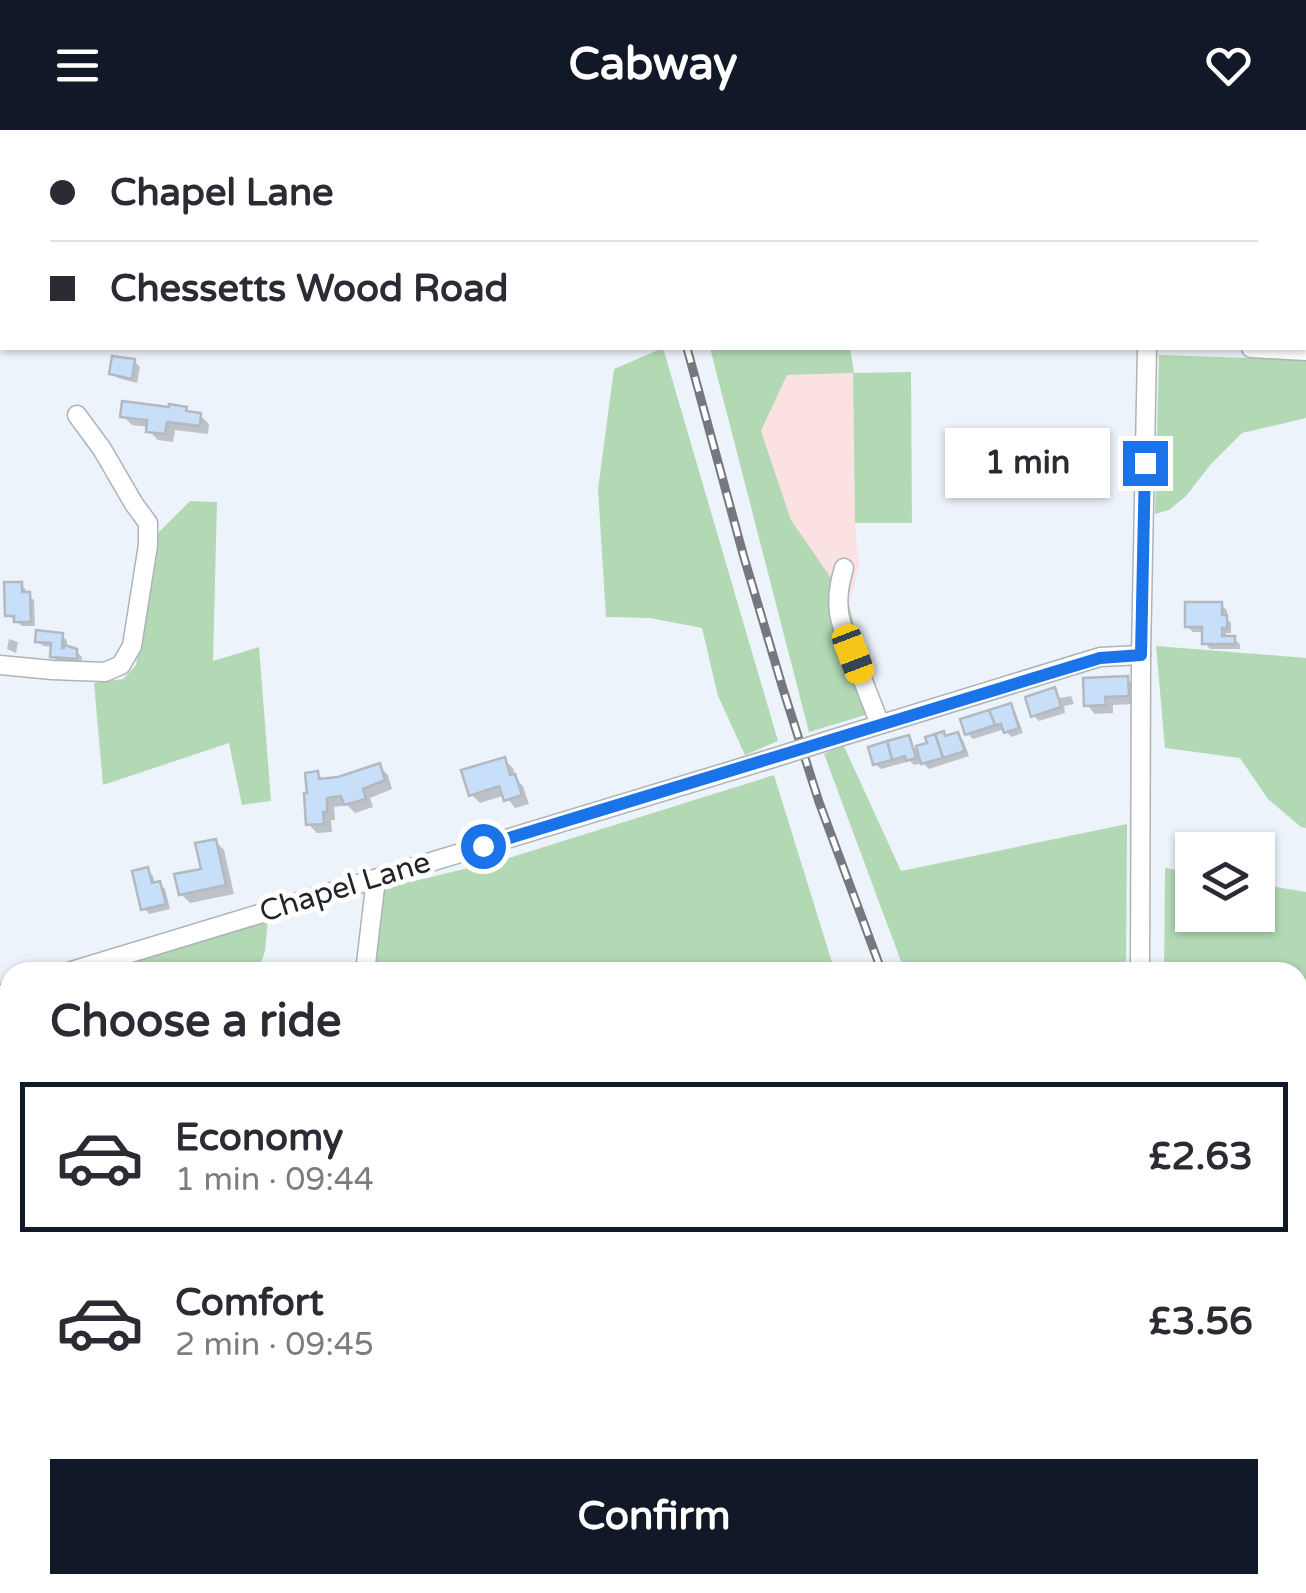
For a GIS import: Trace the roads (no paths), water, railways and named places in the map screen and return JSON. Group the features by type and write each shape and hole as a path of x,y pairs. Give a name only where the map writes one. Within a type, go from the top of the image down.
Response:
{"street":[{"path":"1140,962 1147,350"},
{"path":"0,665 105,672 121,665 132,646 148,523 78,415"},
{"path":"844,568 838,584 840,628 880,724"},
{"name":"Chapel Lane","path":"101,962 1100,658 1141,655"},
{"path":"366,962 376,879"}],"railway":[{"path":"688,350 783,689 819,802 878,962"}]}
